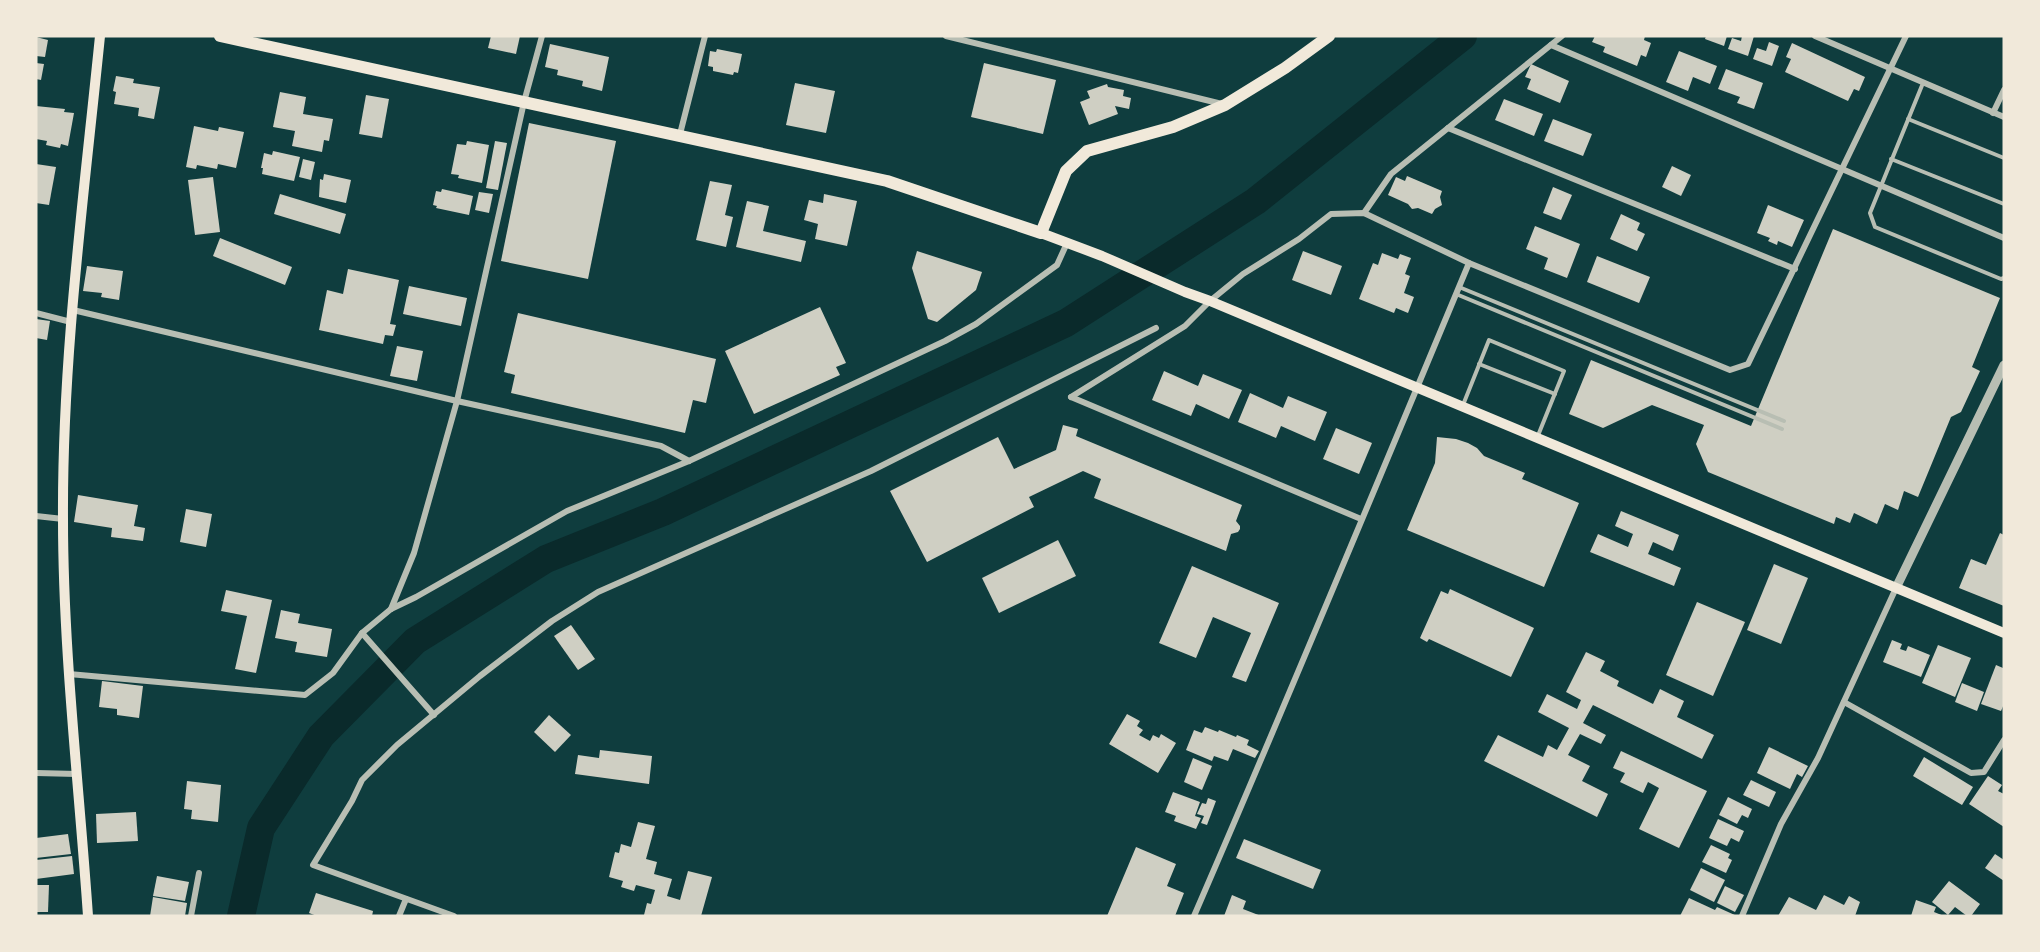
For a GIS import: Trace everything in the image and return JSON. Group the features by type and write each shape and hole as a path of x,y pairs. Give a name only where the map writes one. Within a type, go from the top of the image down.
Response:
{"highway":[{"path":"220,36 887,181 1041,233 1066,171 1087,151 1173,127 1225,105 1286,68 1329,36"}],"main road":[{"path":"88,916 69,674 63,519 66,392 71,322 100,36"},
{"path":"1041,233 1102,256 2004,633"}],"street":[{"path":"391,609 414,553 457,401 524,102 542,36"},
{"path":"680,135 705,36"},
{"path":"946,36 1225,105"},
{"path":"1364,213 1391,174 1562,36"},
{"path":"1815,36 2004,117"},
{"path":"1361,519 1071,397 1185,326 1210,301 1243,274 1299,239 1331,214 1364,213 1469,262 1730,370 1748,364 1906,36"},
{"path":"1551,45 2004,238"},
{"path":"1993,113 2004,90"},
{"path":"1448,128 1795,269"},
{"path":"69,674 305,695 333,673 362,633 391,609 567,512 689,461 916,355 976,324 1057,265 1067,243"},
{"path":"1194,916 1298,674 1469,262"},
{"path":"73,310 457,401 661,446 689,461"},
{"path":"36,313 71,322"},
{"path":"454,916 314,865 362,780 397,745 480,676 543,628 598,592 870,471 1156,328"},
{"path":"1742,916 1780,824 1818,758 1896,588 2004,365"},
{"path":"36,516 63,519"},
{"path":"362,633 434,715"},
{"path":"1844,702 1971,773 1984,772 2004,740"},
{"path":"36,773 78,774"},
{"path":"192,916 199,873"},
{"path":"399,916 406,898"}],"lane":[{"path":"1923,83 1870,213 1875,227 2001,279 2004,278"},
{"path":"1908,119 2004,158"},
{"path":"1891,159 2004,204"},
{"path":"1458,291 1511,309 1784,421"},
{"path":"1458,291 1509,316 1782,429"},
{"path":"1462,407 1489,340 1564,370 1537,438"},
{"path":"1479,364 1554,394"}],"building":[{"path":"491,36 520,36 516,54 488,48"},
{"path":"1595,36 1645,36 1644,40 1651,43 1646,57 1641,55 1637,66 1603,52 1605,47 1592,42"},
{"path":"1706,36 1727,36 1724,46 1705,39"},
{"path":"1742,36 1754,36 1748,56 1728,49 1732,38 1741,41"},
{"path":"36,37 48,40 45,57 36,56"},
{"path":"1769,42 1779,46 1772,66 1753,59 1757,48 1766,51"},
{"path":"1792,43 1865,77 1859,91 1854,89 1848,101 1785,72 1791,59 1786,57"},
{"path":"550,44 609,57 602,91 582,86 583,81 557,75 558,70 545,67"},
{"path":"717,49 742,54 738,73 734,72 733,75 713,71 713,67 708,66 710,51 716,52"},
{"path":"1679,51 1717,66 1710,84 1693,77 1688,91 1666,82"},
{"path":"36,63 44,64 41,80 36,79"},
{"path":"984,63 1056,80 1043,134 971,117"},
{"path":"1531,64 1569,81 1560,103 1527,89 1531,79 1525,77"},
{"path":"1726,69 1763,83 1754,109 1737,103 1740,97 1718,89"},
{"path":"116,76 134,79 133,83 160,87 154,119 138,116 139,108 114,104 116,92 113,91"},
{"path":"795,83 835,91 826,133 786,125"},
{"path":"1107,84 1108,87 1124,90 1123,96 1131,98 1129,109 1115,106 1118,114 1089,125 1080,102 1090,98 1087,91"},
{"path":"280,92 306,97 303,114 333,119 329,141 324,140 322,152 292,146 295,131 273,127"},
{"path":"366,95 389,99 382,138 359,134"},
{"path":"1504,99 1543,114 1534,136 1495,120"},
{"path":"36,106 65,109 64,112 74,113 68,146 61,144 60,148 46,145 47,141 36,139"},
{"path":"1553,119 1592,134 1583,156 1544,141"},
{"path":"529,123 616,141 588,279 501,261"},
{"path":"194,126 218,131 219,127 244,132 236,168 218,164 217,169 197,165 196,169 186,167"},
{"path":"467,141 489,145 482,183 458,178 459,175 451,174 457,144 466,145"},
{"path":"495,141 507,143 498,190 486,188"},
{"path":"273,151 300,157 294,181 262,174 264,153 272,155"},
{"path":"303,159 315,162 311,180 299,177"},
{"path":"36,164 56,167 49,205 36,203"},
{"path":"1672,166 1691,175 1681,196 1662,187"},
{"path":"324,174 351,180 346,203 319,197 320,179 323,180"},
{"path":"1407,176 1442,191 1440,197 1442,205 1432,214 1418,208 1412,209 1408,204 1388,195 1396,177 1405,181"},
{"path":"213,177 220,232 195,235 188,180"},
{"path":"710,181 732,185 725,215 733,217 726,247 696,240"},
{"path":"1553,187 1572,195 1561,220 1543,213"},
{"path":"442,189 473,196 469,215 436,208 437,206 433,205 436,191 441,192"},
{"path":"479,192 493,194 489,213 475,210"},
{"path":"280,194 346,214 340,234 274,214"},
{"path":"824,194 857,201 847,246 815,239 818,224 804,220 809,200 823,203"},
{"path":"747,201 769,206 763,231 806,241 801,262 736,247"},
{"path":"1768,205 1804,220 1792,247 1778,241 1777,245 1768,241 1770,238 1757,233"},
{"path":"1621,214 1640,223 1637,230 1645,234 1637,251 1610,239"},
{"path":"1535,226 1580,244 1567,278 1544,269 1548,258 1526,249"},
{"path":"1833,229 2000,298 1972,367 1980,371 1961,412 1951,417 1918,497 1904,491 1898,510 1885,504 1877,524 1854,513 1850,523 1836,517 1834,524 1708,472 1696,444 1704,425 1652,405 1603,428 1569,414 1591,360 1751,426"},
{"path":"220,238 292,267 285,285 213,256"},
{"path":"917,251 982,272 976,290 937,322 928,319 912,268"},
{"path":"1303,251 1342,266 1331,295 1292,280"},
{"path":"1382,253 1398,259 1400,254 1411,258 1405,274 1410,276 1404,293 1414,297 1408,313 1396,308 1394,313 1359,299 1373,263 1378,265"},
{"path":"1597,256 1650,277 1639,303 1587,282"},
{"path":"87,266 123,271 119,300 101,297 102,293 83,291"},
{"path":"348,269 399,280 390,324 396,325 393,336 385,335 383,344 319,330 327,290 343,294"},
{"path":"409,286 467,298 461,326 403,314"},
{"path":"820,307 846,363 836,367 840,375 754,414 725,351"},
{"path":"518,313 716,359 706,403 693,400 685,433 511,393 515,375 504,372"},
{"path":"36,319 50,321 47,340 36,338"},
{"path":"397,346 423,351 417,381 390,376"},
{"path":"1164,371 1198,386 1203,374 1242,390 1229,419 1196,404 1191,416 1152,400"},
{"path":"1250,393 1283,408 1288,396 1327,412 1315,441 1281,426 1276,438 1238,422"},
{"path":"1063,425 1078,429 1076,436 1242,505 1236,521 1240,529 1231,534 1226,551 1094,498 1101,479 1083,471 1029,497 1034,507 927,562 890,491 998,437 1014,469 1056,450"},
{"path":"1336,428 1372,443 1359,474 1323,459"},
{"path":"1437,437 1468,443 1484,456 1525,473 1522,479 1579,503 1544,587 1407,530 1435,463"},
{"path":"78,495 138,505 134,526 145,528 143,541 111,537 112,528 74,522"},
{"path":"186,509 212,514 206,547 180,542"},
{"path":"1621,511 1679,535 1673,551 1653,542 1648,554 1681,568 1674,586 1590,552 1598,534 1628,547 1633,534 1615,526"},
{"path":"2000,533 2004,535 2004,606 1959,588 1971,559 1986,565"},
{"path":"1058,540 1076,576 999,613 982,578"},
{"path":"1774,564 1808,578 1781,644 1747,630"},
{"path":"1192,566 1279,603 1246,682 1232,677 1251,633 1213,617 1196,658 1159,643"},
{"path":"1450,589 1534,628 1511,677 1429,639 1427,642 1420,638 1441,591 1448,594"},
{"path":"226,590 272,600 256,673 235,669 247,616 221,611"},
{"path":"1697,602 1745,622 1713,696 1666,675"},
{"path":"281,610 300,614 298,623 332,629 327,657 295,652 297,642 275,638"},
{"path":"571,625 595,659 578,670 554,636"},
{"path":"1892,640 1902,644 1900,649 1906,651 1908,646 1930,655 1921,677 1883,662"},
{"path":"1938,645 1971,658 1955,697 1922,683"},
{"path":"1586,652 1605,661 1600,671 1619,681 1617,686 1653,704 1660,689 1684,701 1677,717 1714,735 1702,759 1593,705 1583,723 1606,735 1601,744 1580,734 1568,755 1590,766 1582,781 1608,794 1597,817 1484,761 1498,735 1543,757 1548,745 1557,750 1569,728 1538,712 1547,694 1577,709 1581,700 1566,692"},
{"path":"1996,665 2004,671 2004,704 2001,711 1981,704"},
{"path":"102,681 143,686 139,718 117,715 117,709 99,707"},
{"path":"1962,683 1984,692 1977,711 1955,702"},
{"path":"1127,714 1140,721 1137,726 1143,730 1139,735 1150,741 1153,735 1159,738 1161,734 1176,743 1158,773 1109,744"},
{"path":"549,715 571,735 555,752 534,732"},
{"path":"1205,727 1249,740 1247,745 1259,751 1255,758 1233,749 1228,761 1214,756 1212,761 1186,750 1194,730 1202,733"},
{"path":"1769,747 1808,766 1802,777 1797,774 1790,789 1757,773"},
{"path":"600,750 652,756 649,784 575,774 578,755 599,758"},
{"path":"1621,751 1707,791 1679,848 1639,829 1659,788 1648,782 1643,793 1620,782 1625,773 1613,768"},
{"path":"1924,757 1973,787 1962,805 1913,776"},
{"path":"1193,758 1212,766 1202,790 1184,782"},
{"path":"1988,776 2002,785 1998,791 2004,794 2004,827 1969,804"},
{"path":"1751,780 1776,792 1769,807 1743,795"},
{"path":"187,781 221,785 218,822 191,819 192,810 184,809"},
{"path":"1173,792 1200,802 1195,816 1201,818 1196,829 1174,821 1176,816 1165,812"},
{"path":"1728,797 1752,809 1748,818 1742,815 1737,824 1719,815"},
{"path":"1208,798 1216,801 1207,825 1201,823 1204,816 1197,814 1202,803 1206,804"},
{"path":"136,812 138,841 97,843 96,814"},
{"path":"1718,819 1744,831 1739,842 1731,838 1727,846 1709,838"},
{"path":"638,822 655,826 646,859 657,862 654,874 672,879 667,896 680,900 688,871 712,877 701,916 644,915 647,903 651,904 655,890 636,885 634,891 621,887 623,881 609,877 615,852 619,853 621,844 631,847"},
{"path":"68,834 71,854 36,858 36,838"},
{"path":"1244,839 1321,870 1313,889 1236,858"},
{"path":"1711,845 1730,854 1728,858 1732,860 1726,873 1702,862"},
{"path":"1136,847 1176,864 1167,886 1184,893 1175,916 1107,916"},
{"path":"1995,854 2004,860 2004,881 1985,868"},
{"path":"72,856 74,874 36,879 36,860"},
{"path":"1701,868 1725,880 1714,902 1690,890"},
{"path":"157,876 189,882 185,901 153,896"},
{"path":"1949,881 1980,904 1971,916 1967,916 1955,907 1948,915 1932,902"},
{"path":"36,885 49,885 48,912 36,912"},
{"path":"1725,886 1744,895 1735,912 1717,903"},
{"path":"316,893 373,911 372,916 317,916 309,913"},
{"path":"1232,895 1246,901 1243,909 1261,916 1224,916"},
{"path":"1824,895 1844,905 1849,896 1860,902 1855,916 1778,916 1789,897 1816,910"},
{"path":"153,897 187,903 185,916 150,916"},
{"path":"1689,898 1715,910 1717,907 1737,916 1680,916"},
{"path":"1916,900 1936,907 1934,912 1944,916 1911,916"}],"waterway":[{"path":"241,916 261,828 321,736 415,641 546,559 663,512 1066,323 1256,201 1463,36"}]}
